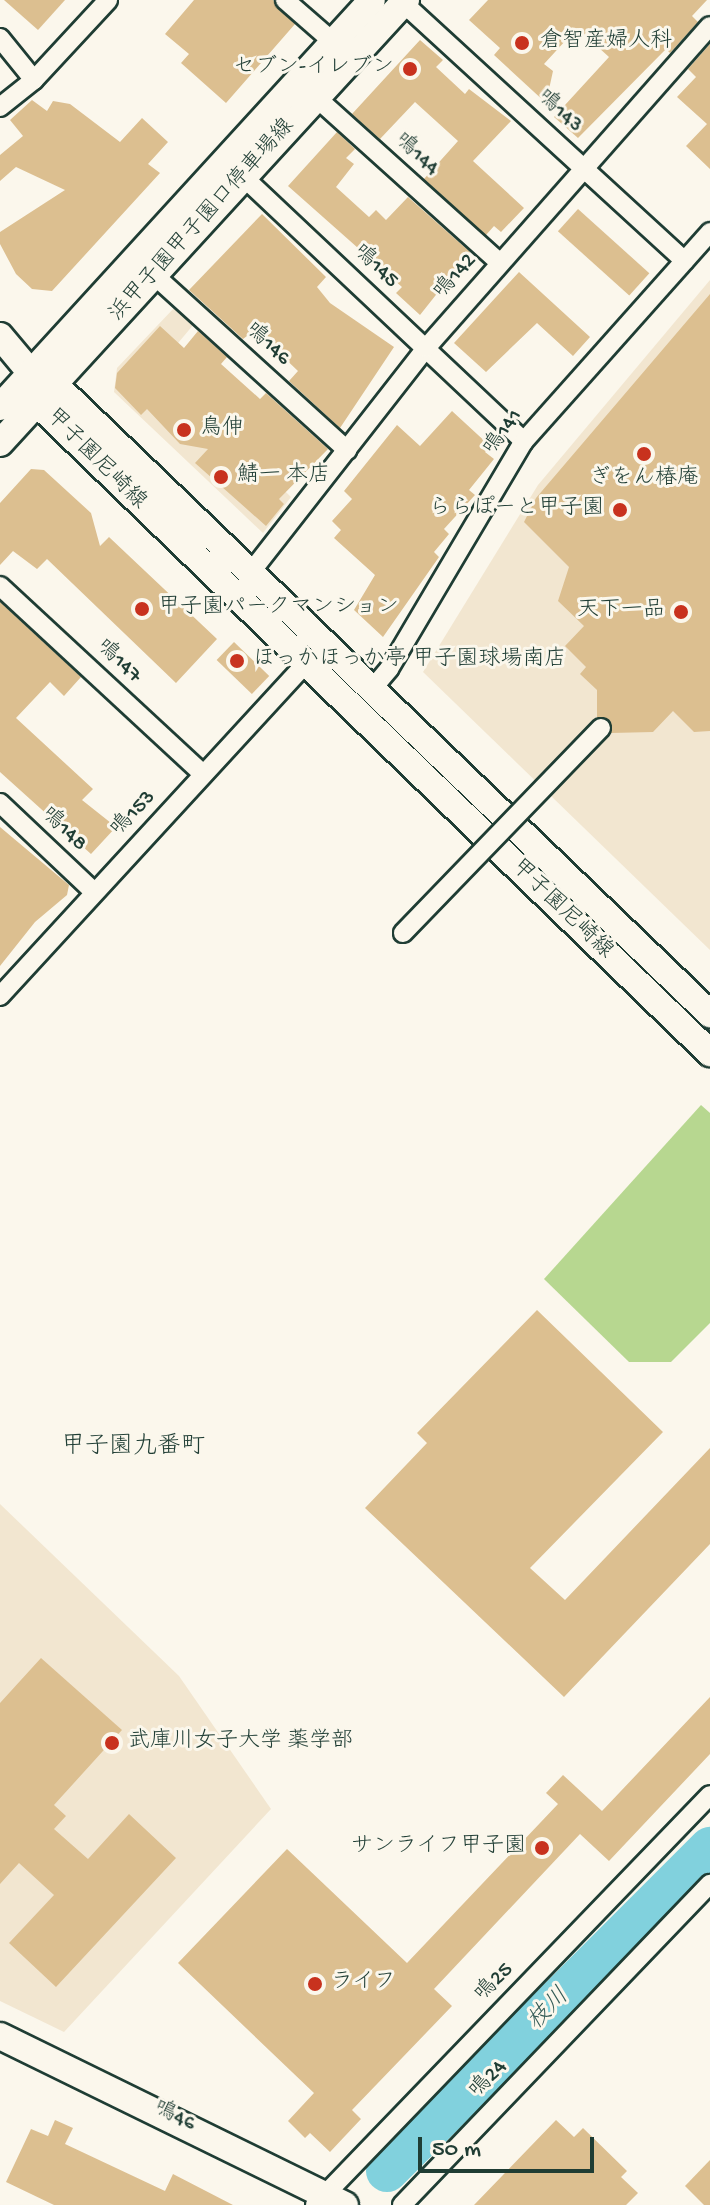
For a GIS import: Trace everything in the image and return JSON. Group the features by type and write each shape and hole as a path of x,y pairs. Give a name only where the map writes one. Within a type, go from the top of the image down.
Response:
{"main road":[{"name":"浜甲子園甲子園口停車場線","path":"342,50 372,0"},
{"name":"浜甲子園甲子園口停車場線","path":"0,443 41,386 342,50 403,1"},
{"name":"浜甲子園甲子園口停車場線","path":"0,407 41,386 154,275 236,169"},
{"path":"0,336 41,386"},
{"name":"甲子園尼崎線","path":"41,386 251,572 710,1014"},
{"name":"甲子園尼崎線","path":"41,386 304,665 710,1053"},
{"name":"鳴46","path":"0,2036 329,2201"}],"street":[{"path":"0,107 34,80 108,0"},
{"path":"285,0 342,50"},
{"name":"鳴143","path":"403,1 685,261"},
{"name":"鳴142","path":"251,572 426,348 710,26"},
{"path":"0,38 34,80"},
{"name":"鳴144","path":"307,89 500,263"},
{"name":"鳴145","path":"236,169 524,441"},
{"name":"鳴141","path":"373,688 524,441 710,232"},
{"name":"鳴146","path":"154,275 347,450"},
{"name":"鳴147","path":"0,586 203,774"},
{"name":"鳴153","path":"2,992 304,665"},
{"path":"403,933 601,728"},
{"name":"鳴148","path":"0,803 94,892"},
{"name":"鳴25","path":"329,2201 710,1795"},
{"name":"鳴24","path":"402,2205 710,1884"}],"shaded area":[{"path":"710,280 710,950 423,672 538,485"},
{"path":"175,307 194,324 158,367 291,497 263,533 114,392 117,368"},
{"name":"武庫川女子大学 薬学部","path":"0,1504 179,1676 271,1809 64,2032 0,2001"}],"green space":[{"path":"701,1105 710,1113 710,1323 671,1362 629,1362 544,1279"}],"building":[{"path":"4,0 65,0 38,30"},
{"path":"194,0 273,0 295,24 226,103 181,63 189,54 165,34"},
{"path":"488,0 707,0 692,16 698,22 670,53 666,49 578,138 554,117 609,57 577,28 544,64 553,71 546,103 494,55 500,48 469,20"},
{"path":"420,40 443,60 436,67 465,94 469,89 511,121 473,161 524,208 501,232 494,226 486,235 424,179 458,141 415,102 380,139 352,114"},
{"path":"710,44 710,169 686,146 707,124 677,97 696,77 688,69"},
{"path":"32,100 47,111 53,101 70,104 120,142 142,118 168,142 148,164 160,173 52,291 32,289 16,274 0,244 0,232 65,190 16,167 0,181 0,155 23,136 10,120"},
{"path":"337,132 355,149 346,158 354,164 336,187 369,217 376,210 386,220 408,197 470,252 420,315 396,293 402,287 288,186"},
{"path":"578,209 649,273 629,296 558,231"},
{"path":"262,214 326,277 317,287 330,303 394,347 340,428 289,381 298,371 255,330 243,339 189,290"},
{"path":"519,272 590,337 573,356 537,323 486,372 454,343"},
{"name":"ららぽーと甲子園","path":"710,294 710,731 694,732 673,711 653,732 611,733 610,720 597,717 597,690 580,674 586,667 565,646 584,626 558,601 569,567 524,522 536,498"},
{"path":"160,326 184,348 198,331 227,357 221,364 260,399 266,393 328,449 279,499 284,504 266,526 195,463 208,449 180,444 147,409 141,415 115,388 117,373"},
{"path":"452,411 490,446 485,452 494,459 469,490 475,495 444,529 449,534 434,552 439,557 383,637 354,610 375,575 334,538 341,530 332,521 352,499 344,491 397,425 420,446"},
{"path":"31,469 44,470 91,513 100,546 109,537 217,639 176,683 47,559 37,569 13,551 0,565 0,503"},
{"path":"0,602 81,677 64,696 50,682 16,718 93,789 82,800 116,827 91,854 0,772"},
{"path":"234,642 269,676 252,694 217,660"},
{"path":"0,827 69,885 67,895 35,922 0,966"},
{"path":"537,1310 663,1432 530,1568 565,1600 710,1448 710,1544 564,1697 365,1508 427,1443 417,1433"},
{"path":"41,1658 122,1730 54,1805 66,1816 54,1829 88,1859 129,1814 176,1858 56,1987 9,1943 54,1895 19,1863 0,1884 0,1703"},
{"name":"ライフ","path":"710,1697 710,1754 609,1861 580,1834 434,1989 452,2006 352,2110 361,2119 330,2152 310,2133 305,2138 288,2121 314,2093 178,1963 287,1849 407,1963 558,1804 546,1793 563,1775 602,1811"},
{"path":"55,2120 73,2128 65,2144 165,2191 173,2174 233,2205 54,2205 6,2182 31,2129 48,2136"},
{"path":"556,2120 574,2137 583,2128 627,2171 621,2177 638,2193 626,2205 474,2205"},
{"path":"710,2160 710,2205 704,2205 685,2186"}],"waterway":[{"name":"枝川","path":"387,2171 710,1848"}],"place":[{"name":"倉智産婦人科","path":"522,43"},
{"name":"セブン-イレブン","path":"410,69"},
{"name":"鳥伸","path":"184,430"},
{"name":"ぎをん椿庵","path":"644,454"},
{"name":"鯖一 本店","path":"221,477"},
{"name":"ららぽーと甲子園","path":"620,510"},
{"name":"甲子園パークマンション","path":"142,609"},
{"name":"天下一品","path":"681,612"},
{"name":"ほっかほっか亭 甲子園球場南店","path":"237,661"},
{"name":"武庫川女子大学 薬学部","path":"112,1743"},
{"name":"サンライフ甲子園","path":"542,1848"},
{"name":"ライフ","path":"315,1984"}],"district":[{"name":"甲子園九番町","path":"133,1448"}]}
